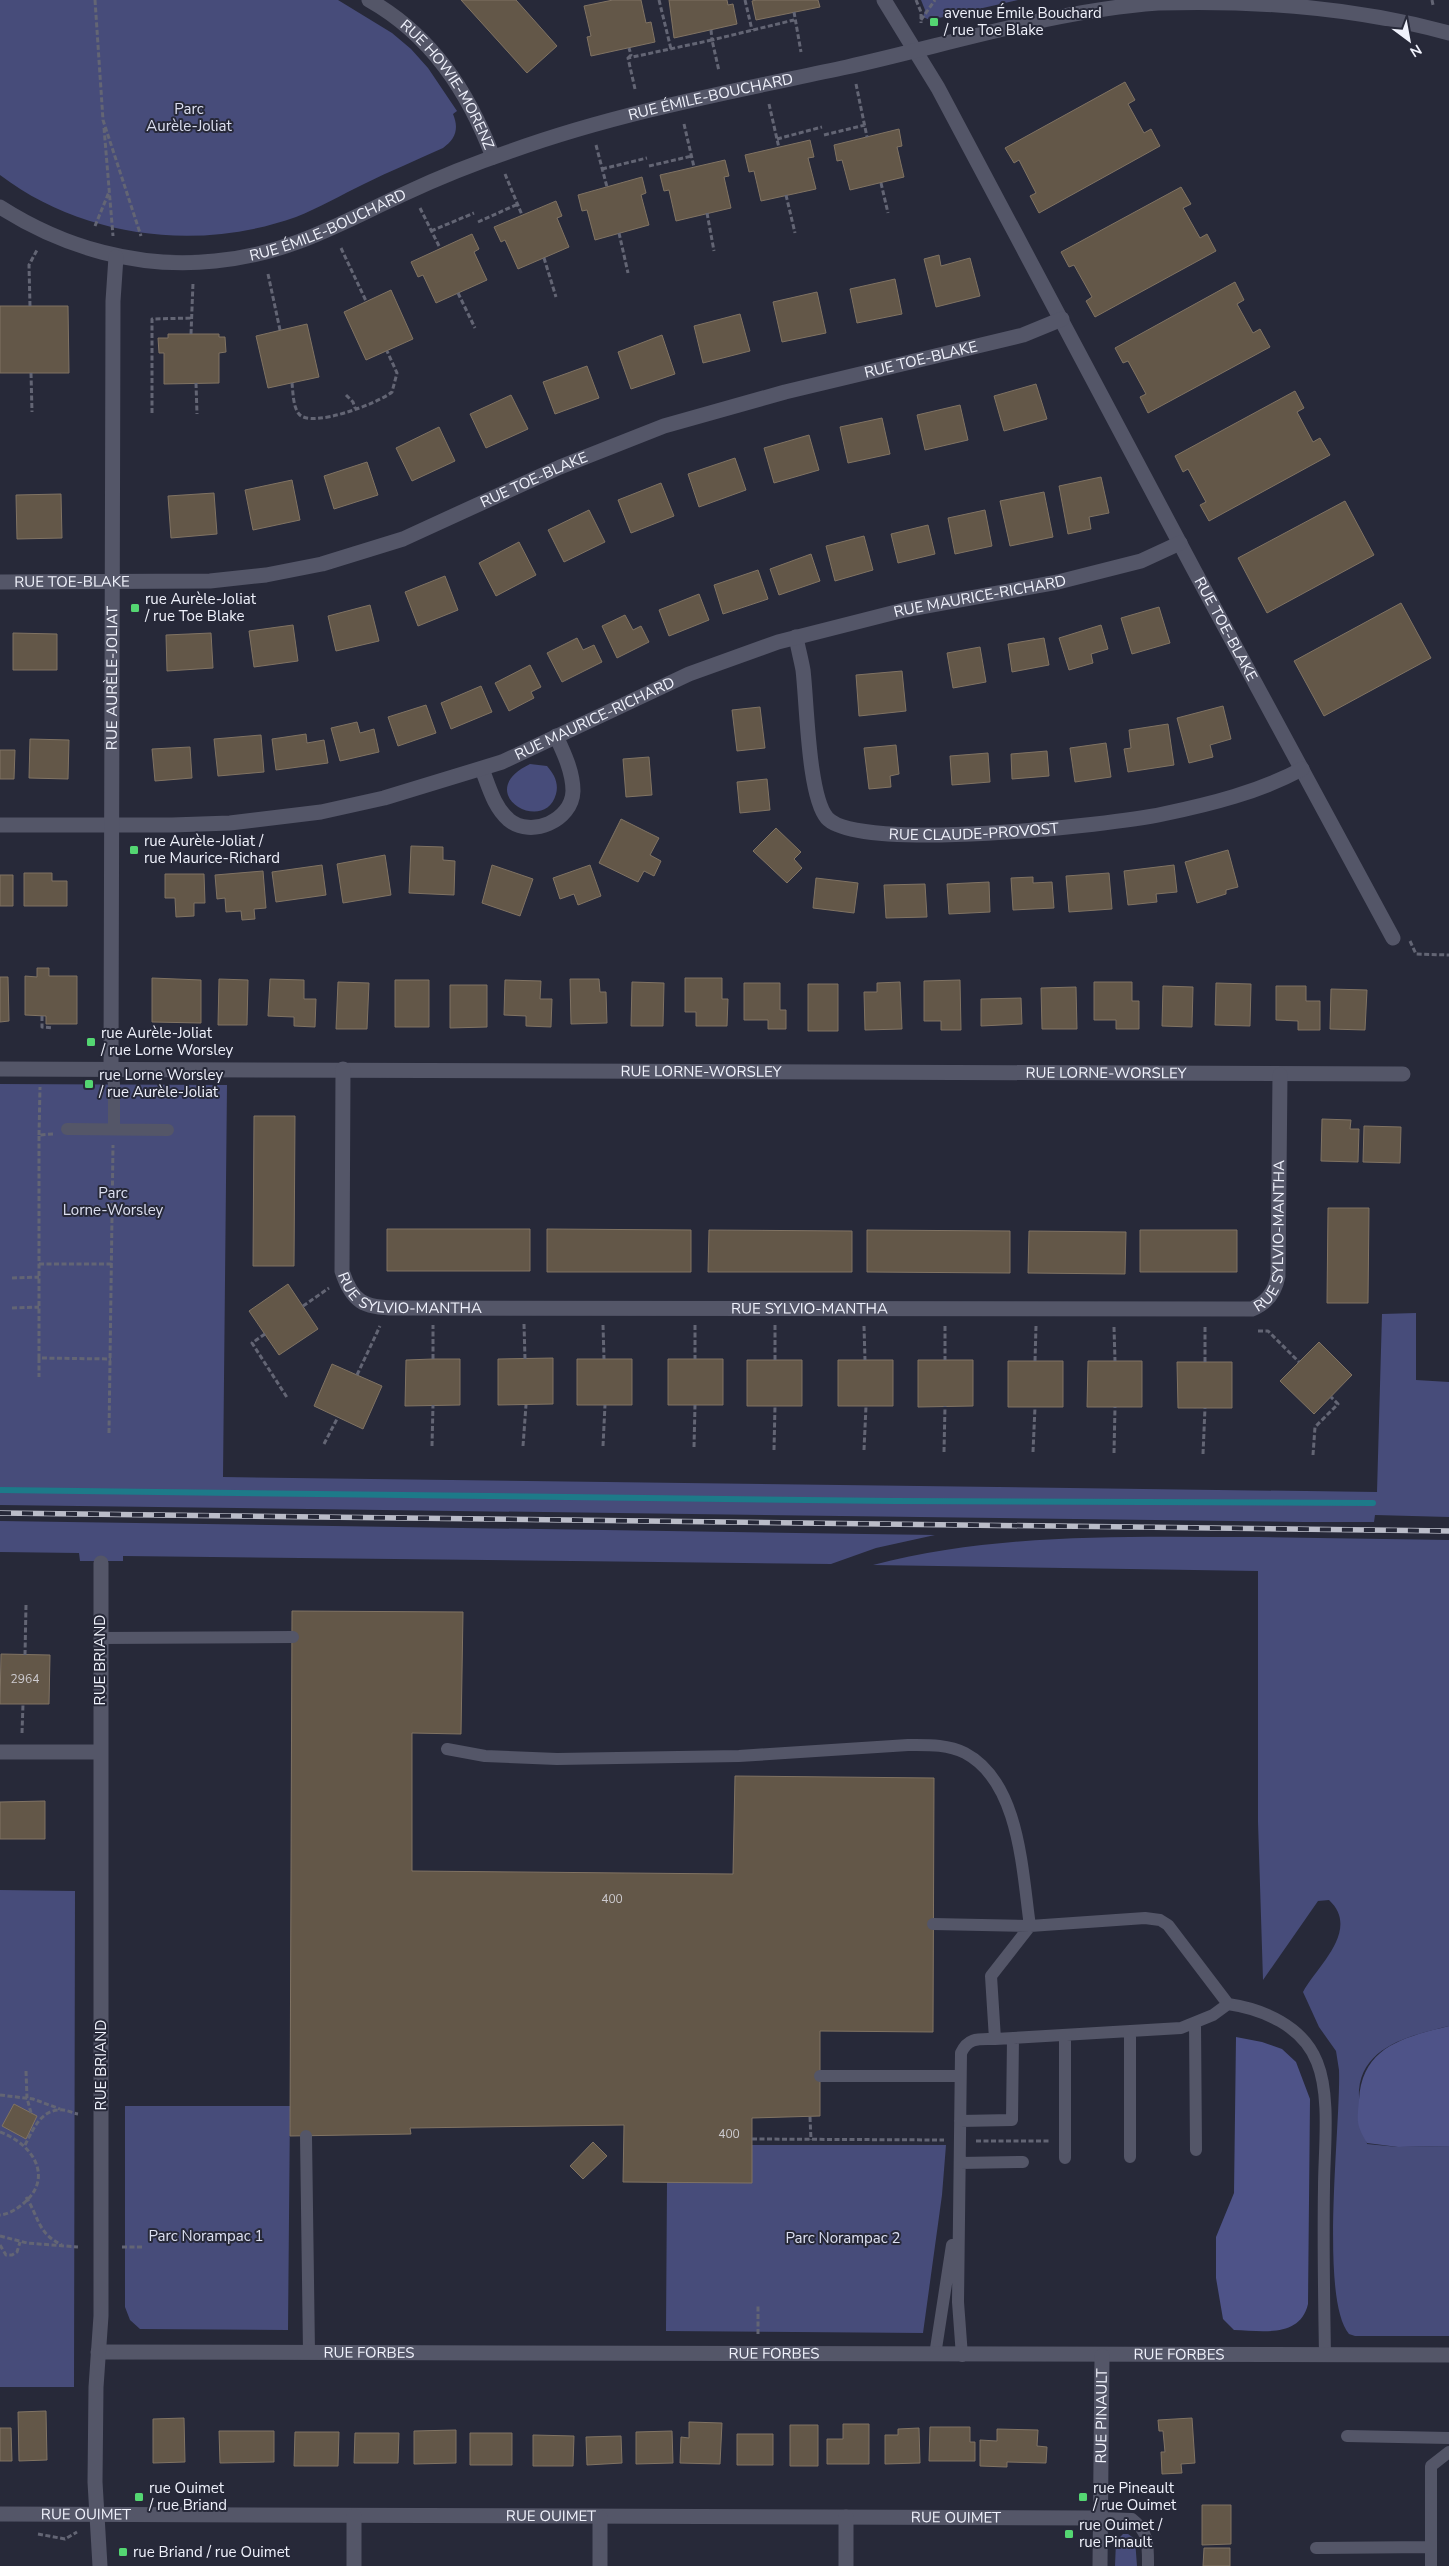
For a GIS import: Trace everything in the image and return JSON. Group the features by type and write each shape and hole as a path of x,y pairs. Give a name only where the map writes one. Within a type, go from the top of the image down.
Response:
{"street":[{"name":"RUE HOWIE-MORENZ","path":"369,0 397,17 438,56 469,103 483,129 493,157"},
{"name":"RUE TOE-BLAKE","path":"884,0 938,88 1393,938"},
{"name":"RUE ÉMILE-BOUCHARD","path":"0,207 42,231 79,246 116,257 157,262 199,263 274,251 310,239 407,192 493,157 554,136 622,117 1039,22 1157,1 1242,1 1294,4 1354,11 1449,33"},
{"name":"RUE AURÈLE-JOLIAT","path":"111,1069 110,825 113,301 116,257"},
{"name":"RUE TOE-BLAKE","path":"0,582 180,583 239,579 293,571 351,557 411,536 560,467 664,426 785,392 1023,335 1062,319"},
{"name":"RUE MAURICE-RICHARD","path":"0,825 207,824 292,816 384,798 482,769 689,674 796,637 904,610 1058,582 1141,561 1180,543"},
{"name":"RUE CLAUDE-PROVOST","path":"796,637 803,670 814,779 820,805 829,820 844,829 895,834 966,833 1076,826 1134,819 1246,793 1275,783 1302,769"},
{"path":"482,769 498,808 510,821 526,828 535,828 554,821 567,809 573,793 572,778 567,761 556,736"},
{"name":"RUE LORNE-WORSLEY","path":"0,1069 1280,1076 1404,1074"},
{"name":"RUE SYLVIO-MANTHA","path":"343,1070 341,1241 344,1277 354,1296 369,1306 415,1308 1216,1311 1252,1309 1267,1300 1276,1285 1278,1276 1280,1076"},
{"name":"RUE BRIAND","path":"100,2566 95,2482 101,2247 101,1563"},
{"path":"0,1752 100,1752"},
{"name":"RUE FORBES","path":"98,2352 962,2356 1449,2355"},
{"name":"RUE PINAULT","path":"1100,2566 1102,2518 1102,2356"},
{"name":"RUE OUIMET","path":"0,2514 1102,2518"},
{"path":"354,2516 354,2566"},
{"path":"600,2517 600,2566"},
{"path":"846,2518 846,2566"}],"lane":[{"path":"111,1069 114,1084 114,1129"},
{"path":"64,1132 114,1129 168,1130"},
{"path":"100,1638 293,1638"},
{"path":"447,1749 493,1757 557,1759 739,1756 908,1745 950,1748 964,1752 979,1762 992,1776 1012,1817 1030,1926 991,1976 995,2039"},
{"path":"933,1924 1030,1926 1145,1918 1160,1920 1168,1925 1228,2004 1260,2011 1283,2023 1302,2040 1317,2062 1324,2104 1325,2355"},
{"path":"962,2356 958,2302 960,2076 961,2053 965,2044 971,2040 1181,2028 1196,2023 1228,2004"},
{"path":"1196,2023 1196,2150"},
{"path":"1130,2031 1130,2157"},
{"path":"1065,2035 1065,2158"},
{"path":"960,2121 1012,2120 1013,2038"},
{"path":"820,2076 960,2076"},
{"path":"306,2136 309,2352"},
{"path":"960,2163 1017,2162"},
{"path":"935,2355 959,2185"},
{"path":"1347,2436 1449,2438"},
{"path":"1431,2566 1431,2466 1449,2452"},
{"path":"1102,2518 1132,2519 1144,2530 1148,2538 1148,2566"},
{"path":"1316,2548 1431,2547"}],"path":[{"path":"95,0 99,82 112,230"},
{"path":"659,0 671,49"},
{"path":"745,0 752,30"},
{"path":"916,0 921,21 934,0"},
{"path":"794,12 801,52"},
{"path":"628,58 794,20"},
{"path":"711,30 719,71"},
{"path":"629,48 630,55 628,58 635,90"},
{"path":"856,84 867,137"},
{"path":"770,104 779,148"},
{"path":"103,120 141,236"},
{"path":"684,124 694,167"},
{"path":"824,135 865,125"},
{"path":"777,139 822,127"},
{"path":"596,145 607,187"},
{"path":"649,166 692,156"},
{"path":"602,169 647,158"},
{"path":"505,174 522,215"},
{"path":"881,183 888,213"},
{"path":"94,226 109,191"},
{"path":"786,195 795,233"},
{"path":"478,222 518,204"},
{"path":"420,208 440,248"},
{"path":"431,231 474,213"},
{"path":"707,213 714,250"},
{"path":"619,233 628,272"},
{"path":"341,248 366,302"},
{"path":"30,306 29,265 37,250"},
{"path":"544,258 556,297"},
{"path":"268,274 280,330"},
{"path":"191,334 193,283"},
{"path":"458,293 475,328"},
{"path":"152,414 152,319 192,318"},
{"path":"292,383 298,414 304,417 324,418 355,408 392,392 397,374 387,350"},
{"path":"31,373 32,412"},
{"path":"196,383 196,414"},
{"path":"346,395 353,402 355,408"},
{"path":"1409,939 1416,954 1449,955"},
{"path":"42,1016 42,1027 53,1028"},
{"path":"38,1376 40,1084"},
{"path":"109,1433 112,1359 114,1129"},
{"path":"40,1135 64,1132"},
{"path":"39,1264 112,1264"},
{"path":"12,1278 39,1277"},
{"path":"303,1306 331,1287"},
{"path":"12,1308 39,1306"},
{"path":"357,1375 381,1323"},
{"path":"432,1359 433,1324"},
{"path":"524,1324 525,1359"},
{"path":"604,1324 604,1359"},
{"path":"695,1325 695,1359"},
{"path":"775,1325 775,1360"},
{"path":"864,1325 865,1360"},
{"path":"945,1326 945,1360"},
{"path":"1035,1360 1036,1326"},
{"path":"1114,1326 1114,1361"},
{"path":"1204,1327 1205,1362"},
{"path":"1258,1331 1268,1331 1299,1362"},
{"path":"265,1334 252,1343 288,1399"},
{"path":"38,1358 112,1359"},
{"path":"1313,1455 1314,1427 1338,1404 1331,1396"},
{"path":"523,1446 526,1405"},
{"path":"603,1446 605,1405"},
{"path":"694,1447 695,1405"},
{"path":"432,1446 433,1406"},
{"path":"774,1450 775,1406"},
{"path":"864,1450 866,1406"},
{"path":"944,1452 946,1406"},
{"path":"1033,1452 1035,1407"},
{"path":"1114,1453 1115,1407"},
{"path":"1203,1454 1205,1408"},
{"path":"324,1444 338,1417"},
{"path":"25,1655 26,1605"},
{"path":"22,1704 22,1737"},
{"path":"26,2071 27,2098 31,2113"},
{"path":"0,2095 27,2098 60,2110 78,2114"},
{"path":"25,2145 38,2122 49,2113 60,2110"},
{"path":"810,2117 811,2140"},
{"path":"1012,2120 1011,2141 1017,2162"},
{"path":"0,2132 13,2137 25,2145 35,2161 38,2172 34,2190 27,2198 14,2210 0,2214"},
{"path":"752,2139 946,2140"},
{"path":"970,2141 1053,2141"},
{"path":"27,2198 33,2215 45,2233 52,2241 65,2247"},
{"path":"0,2236 28,2244 78,2247"},
{"path":"0,2245 6,2255 12,2255 17,2252 20,2242"},
{"path":"122,2247 142,2247"},
{"path":"758,2304 758,2334"},
{"name":"RUE OUIMET","path":"31,2534 65,2539 73,2536"}],"green space":[{"name":"Parc Aurèle-Joliat","path":"0,0 338,0 392,33 411,49 428,68 457,111 453,114 456,124 455,133 451,141 443,148 374,179 322,206 296,217 259,228 220,234 181,236 142,233 104,225 67,213 33,196 0,175"},
{"path":"921,0 1018,0 930,20 923,17 925,10"},
{"path":"530,764 547,766 554,775 556,782 556,794 549,806 539,811 527,811 516,806 509,797 507,787 513,775"},
{"name":"Parc Lorne-Worsley","path":"0,1084 227,1085 223,1477 1377,1492 1382,1314 1416,1313 1416,1380 1449,1382 1449,1517 1375,1515 1374,1522 1304,1522 0,1505"},
{"path":"0,1521 935,1535 876,1548 831,1564 123,1556 123,1561 80,1561 79,1553 0,1552"},
{"path":"1113,1537 1449,1540 1449,2026 1406,2038 1380,2052 1370,2062 1363,2075 1359,2097 1367,2144 1398,2147 1449,2146 1449,2336 1355,2336 1349,2334 1340,2315 1335,2285 1333,2249 1339,2070 1336,2051 1319,2027 1303,1992 1333,1948 1339,1935 1340,1923 1338,1912 1329,1900 1318,1901 1263,1980 1258,1822 1258,1571 873,1565 921,1554 1017,1542"},
{"path":"0,1890 75,1891 74,2387 0,2387"},
{"name":"Parc Norampac 1","path":"125,2106 290,2106 288,2330 140,2329 130,2320 125,2307"},
{"name":"Parc Norampac 2","path":"752,2145 946,2145 942,2195 923,2333 666,2331 667,2182"},
{"path":"1123,2534 1128,2534 1135,2539 1137,2566 1115,2566 1116,2541"}],"shaded area":[{"path":"1449,2026 1449,2146 1398,2147 1367,2143 1359,2127 1358,2118 1362,2082 1368,2067 1377,2056 1402,2040"},
{"path":"1236,2037 1262,2042 1282,2049 1296,2062 1310,2099 1308,2304 1304,2315 1297,2323 1279,2330 1234,2330 1223,2319 1216,2278 1216,2237 1234,2193"}],"building":[{"path":"461,0 516,0 557,46 527,73"},
{"path":"613,0 641,0 646,23 651,22 655,42 591,56 587,37 591,36 584,6"},
{"path":"669,0 727,0 728,5 733,4 737,24 674,38"},
{"path":"818,0 820,7 756,20 752,1"},
{"path":"1125,82 1135,100 1128,104 1144,133 1151,129 1160,146 1039,213 1030,196 1036,193 1019,160 1014,163 1005,148"},
{"path":"899,129 902,146 897,147 904,177 850,190 842,160 837,161 834,145"},
{"path":"810,140 814,157 808,158 816,189 761,201 754,171 749,172 745,155"},
{"path":"725,160 729,176 724,177 731,208 676,221 669,190 664,191 660,175"},
{"path":"642,177 646,193 641,195 649,225 595,240 587,210 582,211 578,195"},
{"path":"1181,187 1191,204 1183,208 1200,238 1207,234 1216,251 1095,317 1086,301 1092,297 1074,265 1069,267 1061,252"},
{"path":"556,201 562,216 557,218 569,247 518,269 505,240 501,242 494,227"},
{"path":"472,234 479,249 474,252 487,280 436,303 423,275 418,277 411,262"},
{"path":"939,255 941,266 970,258 980,296 936,307 924,259"},
{"path":"895,279 902,314 857,323 850,289"},
{"path":"1235,282 1244,300 1237,304 1253,333 1260,329 1270,347 1148,413 1140,397 1146,394 1128,361 1123,363 1115,348"},
{"path":"391,290 413,339 366,360 344,312"},
{"path":"817,292 826,333 782,342 773,302"},
{"path":"0,306 68,306 69,373 0,373"},
{"path":"740,314 750,351 703,363 694,326"},
{"path":"307,324 319,377 268,388 256,336"},
{"path":"168,334 219,334 219,337 225,337 226,352 219,353 219,383 164,384 164,353 159,353 158,338 168,338"},
{"path":"662,335 675,374 631,389 618,352"},
{"path":"587,366 599,398 555,414 543,382"},
{"path":"1036,384 1047,419 1004,431 994,396"},
{"path":"1295,391 1304,408 1297,412 1313,442 1320,438 1330,455 1209,521 1200,505 1206,502 1188,469 1183,472 1175,456"},
{"path":"511,395 528,429 486,448 470,414"},
{"path":"960,405 968,440 925,450 917,415"},
{"path":"882,418 890,454 848,463 840,427"},
{"path":"439,427 455,461 412,481 396,448"},
{"path":"809,435 819,470 774,483 764,448"},
{"path":"735,458 746,490 699,507 688,474"},
{"path":"367,462 378,495 334,509 324,476"},
{"path":"1101,477 1109,513 1089,517 1091,529 1068,534 1059,486"},
{"path":"292,480 300,520 253,530 245,490"},
{"path":"661,483 674,516 631,533 618,500"},
{"path":"1044,492 1053,537 1010,546 1000,501"},
{"path":"214,493 217,534 171,538 168,496"},
{"path":"61,494 62,538 17,539 16,495"},
{"path":"1345,501 1374,555 1267,613 1238,558"},
{"path":"589,510 605,542 564,562 548,530"},
{"path":"985,510 992,546 955,554 948,518"},
{"path":"928,525 935,554 898,563 891,534"},
{"path":"864,536 873,570 835,581 826,546"},
{"path":"519,542 536,575 496,596 479,563"},
{"path":"811,554 820,581 779,595 770,569"},
{"path":"758,570 768,599 723,614 714,585"},
{"path":"445,576 458,610 418,626 405,592"},
{"path":"699,594 709,620 669,636 659,610"},
{"path":"1401,603 1431,658 1324,716 1294,661"},
{"path":"370,605 379,641 336,651 328,616"},
{"path":"1159,607 1170,643 1132,654 1121,618"},
{"path":"625,615 633,630 641,626 649,642 617,658 602,626"},
{"path":"293,625 298,661 254,667 249,631"},
{"path":"1101,625 1108,649 1091,654 1093,663 1069,670 1059,638"},
{"path":"13,633 57,634 57,670 13,670"},
{"path":"211,633 213,668 167,671 166,635"},
{"path":"577,638 583,650 594,645 602,662 562,682 547,653"},
{"path":"1044,638 1049,665 1012,672 1008,644"},
{"path":"980,647 986,682 953,688 947,653"},
{"path":"530,665 541,687 531,692 534,698 509,711 495,683"},
{"path":"902,671 906,711 859,716 856,675"},
{"path":"481,686 492,712 451,729 441,703"},
{"path":"426,705 436,733 398,746 388,717"},
{"path":"1223,706 1231,739 1210,745 1213,757 1189,763 1177,718"},
{"path":"760,707 765,748 737,751 732,710"},
{"path":"357,722 360,733 374,729 379,752 340,761 331,728"},
{"path":"1168,724 1174,765 1128,772 1124,749 1131,748 1129,730"},
{"path":"306,734 307,743 324,740 328,763 276,770 272,739"},
{"path":"261,735 264,772 218,776 214,739"},
{"path":"30,739 69,740 68,779 29,778"},
{"path":"1106,743 1111,777 1075,782 1070,748"},
{"path":"896,745 899,774 890,776 891,787 869,789 864,748"},
{"path":"190,747 192,778 155,781 152,749"},
{"path":"0,750 15,750 14,779 0,779"},
{"path":"1047,751 1049,776 1012,779 1011,754"},
{"path":"988,753 990,782 952,785 950,756"},
{"path":"649,757 652,795 626,797 623,759"},
{"path":"767,779 770,810 740,813 737,782"},
{"path":"621,819 659,838 650,855 661,861 654,876 644,871 638,882 599,863"},
{"path":"776,828 801,852 794,859 802,868 787,883 753,851"},
{"path":"411,846 443,847 443,860 455,861 454,895 409,893"},
{"path":"1228,850 1238,887 1226,890 1226,894 1197,903 1185,862"},
{"path":"385,855 391,895 343,903 337,864"},
{"path":"322,865 326,895 276,902 272,872"},
{"path":"492,865 533,879 520,916 482,903"},
{"path":"590,865 601,896 578,905 574,894 560,899 553,878"},
{"path":"1174,865 1177,892 1156,894 1157,902 1128,905 1124,871"},
{"path":"263,871 266,908 254,909 255,919 242,920 241,911 226,912 225,898 217,899 215,875"},
{"path":"24,873 52,873 52,881 67,881 67,906 24,906"},
{"path":"1109,873 1112,909 1069,912 1066,876"},
{"path":"165,874 204,874 205,903 194,903 194,916 176,917 175,898 165,898"},
{"path":"0,875 13,875 13,906 0,906"},
{"path":"1033,877 1033,883 1052,882 1054,908 1013,910 1011,878"},
{"path":"816,878 858,883 854,913 813,908"},
{"path":"989,882 990,912 949,914 947,884"},
{"path":"925,884 927,917 886,918 884,885"},
{"path":"37,968 49,968 49,976 77,976 77,1024 46,1024 46,1016 25,1015 25,976 37,977"},
{"path":"0,977 8,977 9,1021 0,1022"},
{"path":"152,978 201,980 201,1023 152,1022"},
{"path":"685,978 722,978 722,999 728,999 727,1026 696,1026 696,1012 685,1012"},
{"path":"219,979 248,980 247,1025 218,1025"},
{"path":"270,979 304,980 304,999 316,999 315,1027 294,1026 294,1017 268,1016"},
{"path":"570,979 599,979 600,992 606,992 607,1023 571,1024"},
{"path":"395,980 429,980 429,1027 395,1027"},
{"path":"505,980 541,981 540,999 552,999 551,1027 526,1026 526,1016 504,1015"},
{"path":"960,980 961,1030 941,1030 941,1021 924,1021 924,981"},
{"path":"338,982 369,983 367,1029 336,1029"},
{"path":"632,982 664,983 663,1026 631,1026"},
{"path":"900,982 902,1029 865,1030 864,992 877,992 877,983"},
{"path":"1094,982 1132,982 1132,1001 1139,1001 1139,1029 1116,1029 1116,1020 1094,1020"},
{"path":"744,983 780,983 780,1010 786,1010 786,1029 768,1029 768,1020 744,1020"},
{"path":"1216,983 1251,984 1250,1026 1215,1025"},
{"path":"808,984 838,984 838,1031 808,1031"},
{"path":"450,985 487,985 487,1027 450,1028"},
{"path":"1163,986 1193,987 1192,1027 1162,1026"},
{"path":"1276,986 1306,986 1306,1001 1320,1001 1320,1030 1298,1030 1298,1021 1276,1020"},
{"path":"1076,987 1077,1029 1042,1029 1041,988"},
{"path":"1331,989 1367,990 1365,1030 1330,1029"},
{"path":"1021,998 1022,1024 981,1026 981,999"},
{"path":"254,1116 295,1116 294,1266 253,1266"},
{"path":"1322,1119 1351,1120 1350,1129 1359,1129 1358,1162 1321,1161"},
{"path":"1364,1126 1401,1127 1400,1163 1363,1162"},
{"path":"1328,1208 1369,1208 1368,1303 1327,1303"},
{"path":"387,1229 530,1229 530,1271 387,1271"},
{"path":"547,1229 691,1230 691,1272 547,1272"},
{"path":"709,1230 852,1231 852,1272 708,1272"},
{"path":"867,1230 1010,1231 1010,1273 867,1272"},
{"path":"1140,1230 1237,1230 1237,1272 1140,1272"},
{"path":"1029,1231 1126,1232 1125,1274 1028,1273"},
{"path":"288,1284 318,1329 279,1355 249,1311"},
{"path":"1319,1342 1352,1375 1314,1414 1280,1381"},
{"path":"553,1358 553,1404 498,1405 498,1359"},
{"path":"460,1359 460,1405 405,1406 406,1360"},
{"path":"577,1359 632,1359 632,1405 577,1405"},
{"path":"668,1359 723,1359 723,1405 668,1405"},
{"path":"747,1360 802,1360 802,1406 747,1406"},
{"path":"838,1360 893,1360 893,1406 838,1406"},
{"path":"918,1360 973,1360 973,1406 918,1407"},
{"path":"1008,1361 1063,1361 1063,1407 1008,1407"},
{"path":"1088,1361 1142,1361 1142,1407 1087,1407"},
{"path":"1177,1362 1232,1362 1232,1408 1178,1408"},
{"path":"332,1364 382,1386 363,1429 314,1406"},
{"path":"292,1611 463,1612 461,1734 412,1733 412,1871 733,1874 735,1776 934,1778 933,2032 820,2031 820,2116 752,2118 752,2183 623,2182 624,2125 410,2128 411,2134 290,2136"},
{"path":"1,1654 50,1655 49,1704 0,1704"},
{"path":"45,1801 45,1839 0,1839 0,1802"},
{"path":"14,2104 37,2116 26,2139 2,2126"},
{"path":"593,2142 607,2156 583,2179 570,2166"},
{"path":"46,2411 47,2460 19,2461 18,2412"},
{"path":"184,2418 185,2462 153,2463 153,2419"},
{"path":"1192,2418 1195,2463 1181,2464 1182,2473 1162,2474 1161,2452 1165,2452 1163,2431 1159,2431 1158,2420"},
{"path":"689,2422 722,2423 720,2464 680,2463 681,2437 689,2438"},
{"path":"843,2424 869,2424 869,2464 827,2464 827,2439 843,2439"},
{"path":"790,2425 818,2425 818,2466 790,2466"},
{"path":"930,2427 970,2427 970,2442 975,2442 975,2461 929,2461"},
{"path":"0,2428 11,2428 12,2461 0,2461"},
{"path":"919,2428 920,2463 885,2464 885,2435 898,2435 898,2429"},
{"path":"997,2429 1038,2430 1037,2446 1047,2447 1046,2463 1007,2462 1007,2467 980,2466 980,2440 997,2441"},
{"path":"456,2430 456,2463 414,2464 414,2431"},
{"path":"219,2431 274,2431 274,2462 220,2463"},
{"path":"672,2431 673,2463 636,2464 636,2432"},
{"path":"295,2432 339,2432 338,2466 294,2466"},
{"path":"355,2433 399,2433 398,2463 354,2463"},
{"path":"470,2433 512,2433 512,2465 470,2465"},
{"path":"737,2434 773,2434 773,2465 737,2465"},
{"path":"533,2435 574,2436 573,2466 533,2466"},
{"path":"621,2436 622,2463 587,2465 586,2437"},
{"path":"1202,2505 1231,2505 1231,2544 1202,2545"},
{"path":"1204,2548 1230,2548 1230,2566 1203,2566"}],"waterway":[{"path":"0,1490 893,1501 1373,1503"}],"railway":[{"path":"0,1513 1449,1531"}],"place":[{"name":"avenue Émile Bouchard / rue Toe Blake","path":"934,22"},
{"name":"rue Aurèle-Joliat / rue Toe Blake","path":"135,608"},
{"name":"rue Aurèle-Joliat / rue Maurice-Richard","path":"134,850"},
{"name":"rue Aurèle-Joliat / rue Lorne Worsley","path":"91,1042"},
{"name":"rue Lorne Worsley / rue Aurèle-Joliat","path":"89,1084"},
{"name":"rue Ouimet / rue Briand","path":"139,2497"},
{"name":"rue Pineault / rue Ouimet","path":"1083,2497"},
{"name":"rue Ouimet / rue Pinault","path":"1069,2534"},
{"name":"rue Briand / rue Ouimet","path":"123,2552"}]}
